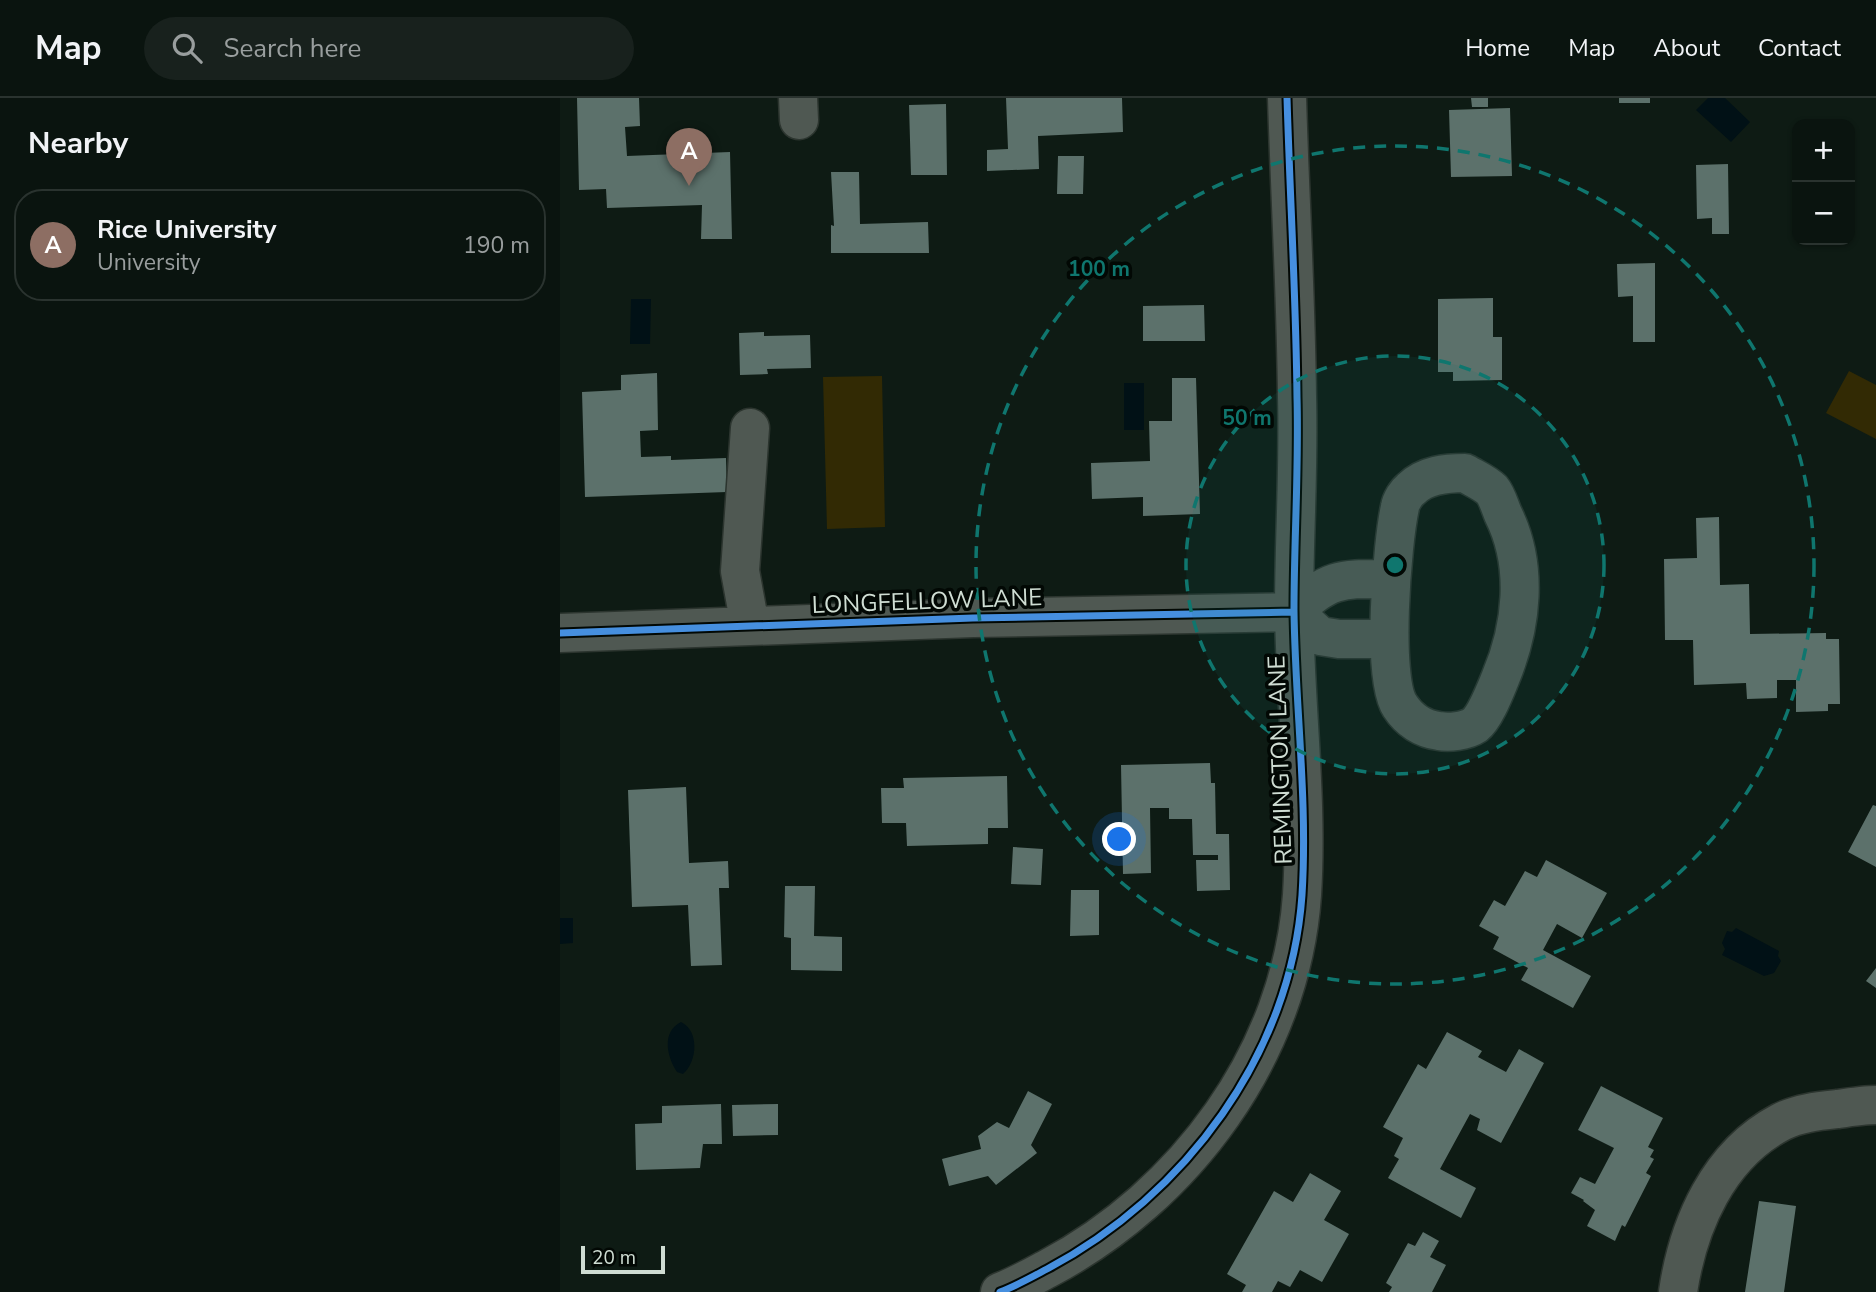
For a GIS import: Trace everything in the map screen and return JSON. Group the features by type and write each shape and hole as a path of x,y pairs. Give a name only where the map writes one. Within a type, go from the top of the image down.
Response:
{"street":[{"name":"REMINGTON LANE","path":"1000,1292 1080,1252 1144,1204 1197,1148 1244,1081 1277,1011 1295,952 1302,897 1304,832 1294,612 1297,398 1287,98"},
{"path":"750,428 740,571 750,626"},
{"path":"1465,473 1492,491 1509,526 1518,565 1520,597 1516,635 1505,668 1492,700 1475,724 1448,733 1427,729 1412,720 1399,705 1393,684 1389,639 1391,579 1400,504 1411,488 1439,474 1465,473"},
{"path":"1389,639 1339,639 1320,636 1294,612 1313,593 1344,579 1391,579"},
{"name":"LONGFELLOW LANE","path":"560,633 973,618 1294,612"},
{"path":"1678,1292 1689,1237 1708,1196 1729,1164 1756,1138 1782,1121 1813,1112 1876,1105"}],"shaded area":[{"path":"1708,98 1725,98 1750,122 1731,142 1696,110"},
{"path":"631,299 651,299 650,344 630,344"},
{"path":"1849,371 1876,385 1876,439 1826,413"},
{"path":"882,376 885,527 827,529 823,377"},
{"path":"1124,383 1144,383 1144,430 1124,430"},
{"path":"560,918 573,918 573,943 560,944"},
{"path":"1736,928 1779,951 1781,961 1774,973 1764,976 1722,955 1725,949 1722,943 1727,931 1732,932"},
{"path":"681,1022 687,1026 694,1039 694,1055 683,1074 677,1072 673,1066 668,1045 671,1032"}],"building":[{"path":"577,98 639,98 640,126 625,127 627,156 730,152 732,239 701,239 702,205 607,208 606,189 579,190"},
{"path":"1006,98 1122,98 1123,132 1038,136 1039,169 987,171 987,150 1008,149"},
{"path":"1471,98 1488,98 1488,107 1472,107"},
{"path":"1619,98 1650,98 1650,103 1619,103"},
{"path":"946,104 947,175 911,175 909,105"},
{"path":"1510,108 1512,176 1451,177 1449,110"},
{"path":"1058,156 1084,156 1083,194 1057,194"},
{"path":"1728,164 1729,234 1712,234 1712,218 1697,219 1696,165"},
{"path":"831,172 859,172 860,224 928,222 929,253 831,253 831,225 834,226"},
{"path":"1655,263 1655,342 1633,342 1633,296 1618,297 1617,264"},
{"path":"1493,298 1493,337 1502,337 1502,380 1453,381 1453,372 1438,372 1438,299"},
{"path":"1204,305 1205,341 1143,341 1143,306"},
{"path":"764,332 764,336 810,335 811,368 767,369 768,374 740,375 739,333"},
{"path":"657,373 658,430 640,431 641,457 671,456 671,460 726,458 727,492 585,497 582,392 621,390 621,375"},
{"path":"1172,378 1196,378 1200,514 1143,516 1143,497 1092,499 1091,463 1150,461 1149,421 1172,421"},
{"path":"1719,517 1720,585 1749,584 1750,634 1826,633 1826,639 1839,639 1840,704 1828,704 1828,711 1796,712 1796,680 1777,680 1777,698 1747,699 1746,683 1694,685 1693,640 1665,640 1664,559 1697,558 1696,518"},
{"path":"1210,763 1211,783 1215,783 1216,834 1229,834 1230,890 1197,891 1196,860 1218,860 1218,855 1193,855 1192,819 1169,819 1169,808 1150,808 1151,873 1123,874 1121,765"},
{"path":"1007,776 1008,828 988,828 988,844 907,846 906,823 882,823 881,788 904,788 903,778"},
{"path":"686,787 689,863 728,861 729,888 719,888 722,965 691,966 688,905 632,907 628,790"},
{"path":"1873,805 1876,806 1876,867 1848,852"},
{"path":"1013,847 1043,849 1041,885 1011,884"},
{"path":"1546,860 1607,893 1582,938 1557,924 1543,950 1591,976 1573,1008 1521,980 1528,968 1493,949 1499,937 1479,926 1494,900 1505,906 1525,871 1537,877"},
{"path":"785,886 815,886 814,936 842,937 842,971 791,970 791,938 784,937"},
{"path":"1071,890 1099,890 1099,935 1070,936"},
{"path":"1876,968 1876,988 1866,981"},
{"path":"1447,1032 1482,1051 1478,1057 1506,1072 1519,1049 1544,1063 1501,1143 1477,1130 1480,1119 1470,1114 1440,1169 1476,1188 1461,1218 1388,1178 1399,1159 1394,1156 1403,1138 1383,1127 1418,1064 1426,1069"},
{"path":"1601,1086 1663,1118 1648,1147 1654,1150 1650,1157 1654,1159 1646,1173 1651,1176 1615,1241 1587,1226 1595,1210 1571,1193 1580,1177 1595,1184 1614,1148 1578,1130"},
{"path":"1028,1091 1052,1104 1031,1145 1037,1153 996,1185 988,1176 949,1186 942,1159 981,1149 978,1136 997,1122 1009,1128"},
{"path":"721,1104 722,1144 703,1144 700,1168 636,1170 635,1124 662,1123 662,1106"},
{"path":"778,1104 778,1135 733,1136 732,1105"},
{"path":"1310,1173 1341,1191 1324,1220 1349,1234 1322,1282 1300,1270 1290,1287 1278,1281 1272,1292 1242,1292 1246,1285 1227,1274 1274,1191 1293,1202"},
{"path":"1759,1201 1796,1206 1784,1292 1745,1292"},
{"path":"1423,1232 1439,1241 1430,1257 1446,1265 1432,1292 1389,1292 1392,1287 1386,1283 1408,1243 1415,1246"}],"cycle path":[{"path":"1000,1292 1047,1269 1097,1238 1144,1202 1185,1161 1222,1114 1253,1064 1277,1010 1294,954 1302,895 1303,824 1294,610 1297,424 1287,98"},
{"path":"560,633 973,618 1294,612"}],"place":[{"name":"Rice University","path":"689,186"}]}
